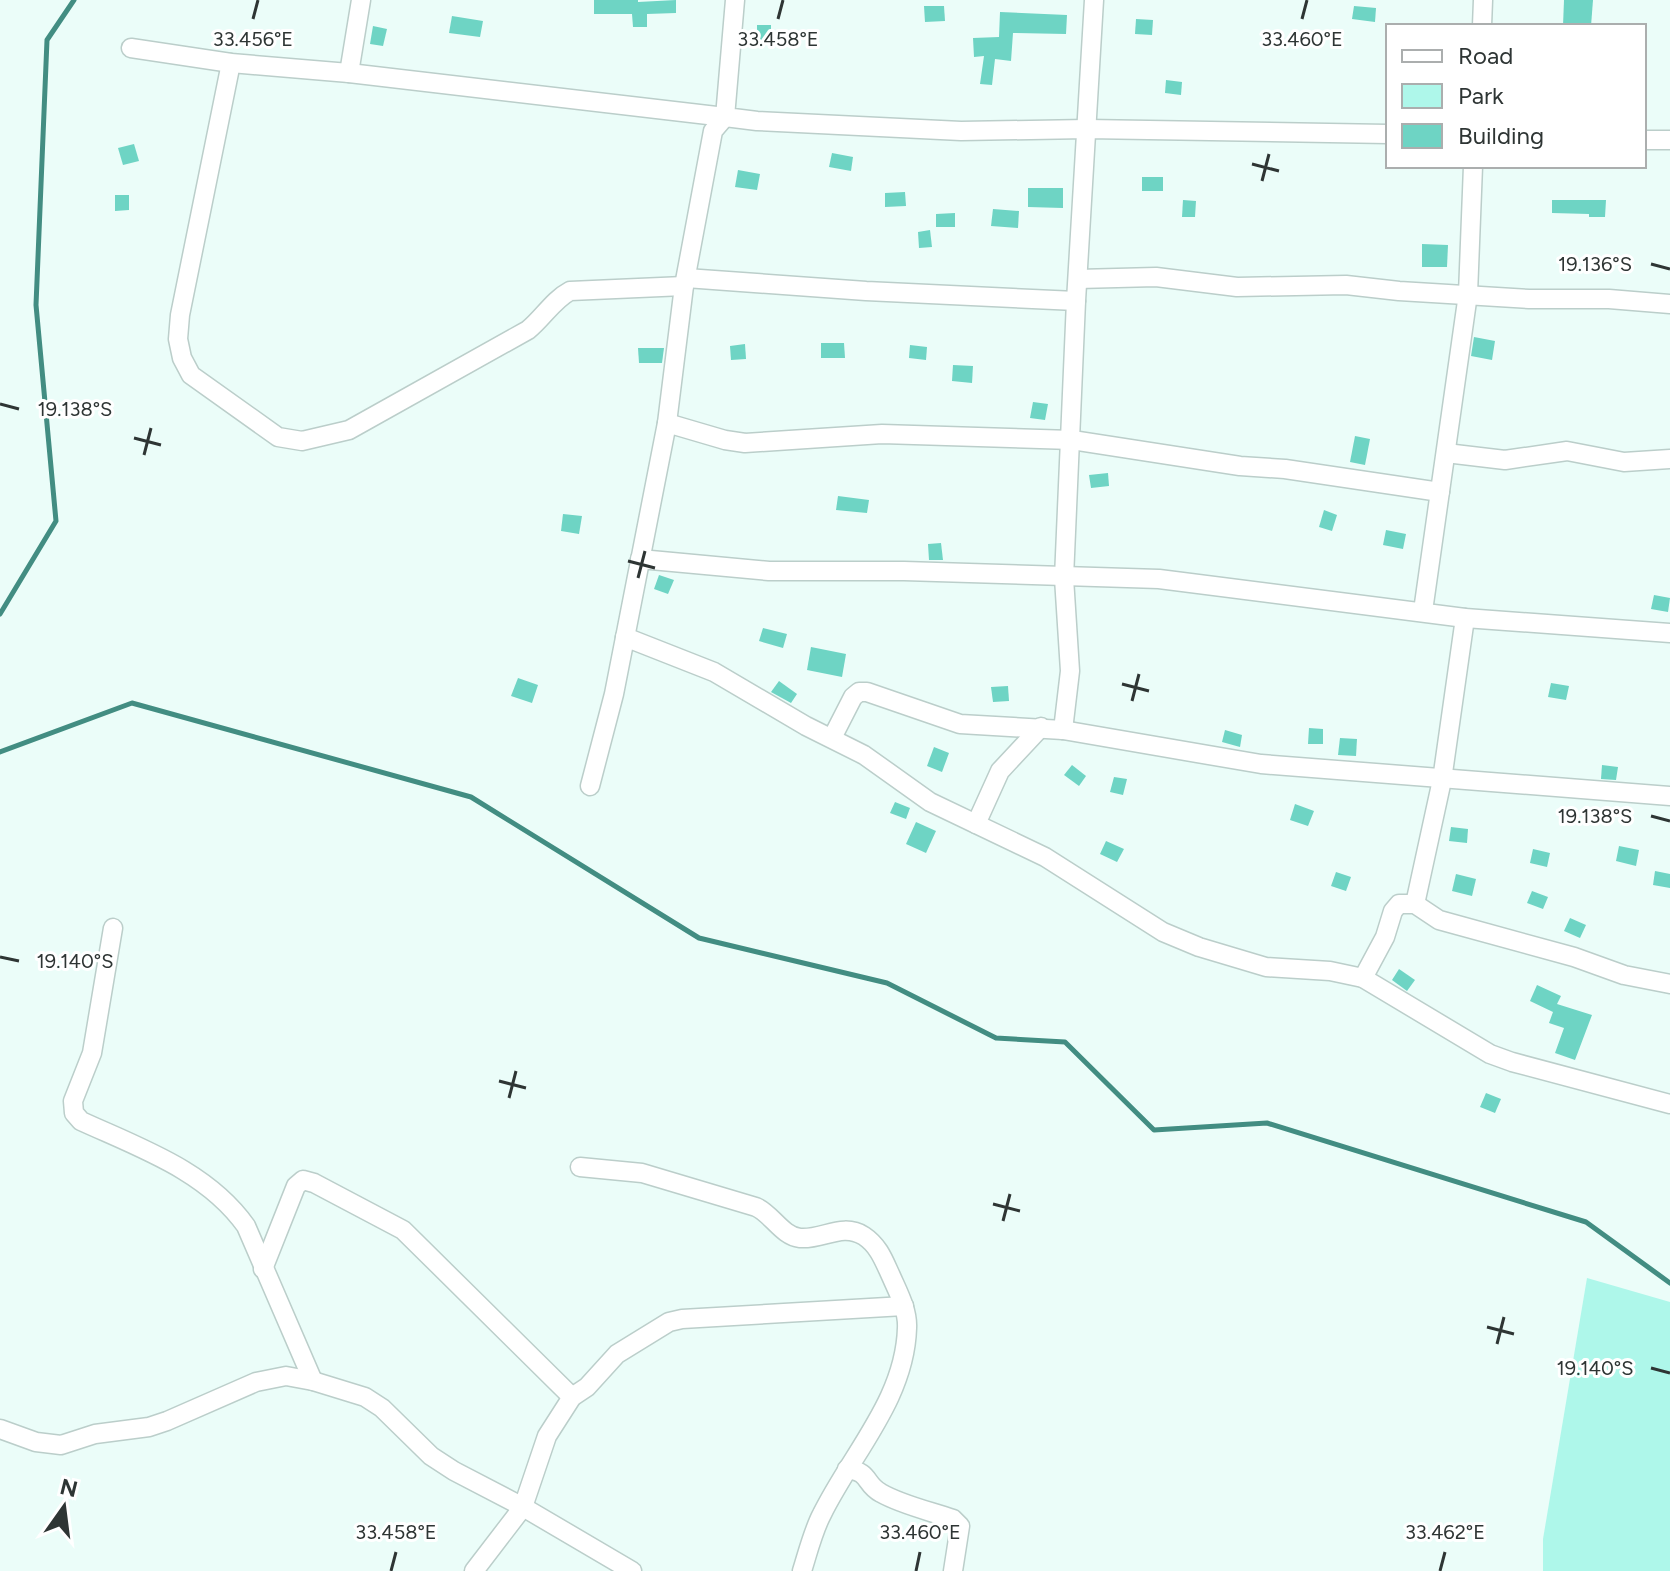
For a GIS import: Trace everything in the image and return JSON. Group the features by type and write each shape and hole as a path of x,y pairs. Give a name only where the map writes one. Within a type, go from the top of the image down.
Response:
{"street":[{"path":"349,73 361,0"},
{"path":"590,786 614,694 667,423 685,282 713,131 725,117 735,0"},
{"path":"1063,730 1070,671 1064,578 1094,0"},
{"path":"1482,24 1483,0"},
{"path":"131,48 231,63 349,73 757,121 961,131 1087,129 1386,134"},
{"path":"231,63 180,315 178,339 182,358 191,375 278,437 302,441 349,430 528,330 561,296 570,291 685,282 1076,301"},
{"path":"1646,140 1670,140"},
{"path":"1423,611 1468,294 1473,168"},
{"path":"1078,279 1169,278 1237,287 1334,284 1529,299 1609,299 1670,304"},
{"path":"667,423 745,443 882,434 1072,440 1440,492"},
{"path":"1446,453 1505,460 1567,451 1624,462 1670,459"},
{"path":"640,559 769,571 904,571 1159,579 1465,618 1670,633"},
{"path":"1415,904 1442,780 1465,618"},
{"path":"625,637 714,672 806,726 864,755 930,802 1045,857 1163,932 1199,947 1266,967 1330,971 1363,978 1490,1054 1670,1104"},
{"path":"832,738 859,692 867,692 960,724 1041,727 1261,764 1670,796"},
{"path":"976,824 1000,771 1041,727"},
{"path":"1363,978 1385,937 1393,911 1399,904 1415,904 1439,920 1574,957 1624,975 1670,984"},
{"path":"113,928 95,1041 73,1101 74,1113 81,1121 183,1168 234,1210 246,1226 313,1381"},
{"path":"580,1167 642,1173 756,1207 767,1212 789,1234 801,1238 848,1229 865,1237 879,1251 904,1306 907,1327 893,1389 879,1420 821,1516 802,1571"},
{"path":"263,1269 296,1186 303,1180 314,1183 403,1230 572,1397"},
{"path":"474,1571 523,1507 547,1436 572,1397 587,1387 617,1354 669,1322 682,1319 904,1306"},
{"path":"0,1429 36,1442 61,1445 105,1432 158,1424 256,1382 286,1376 313,1381 365,1397 382,1408 431,1456 454,1471 523,1507 632,1571"},
{"path":"847,1469 866,1475 879,1492 953,1519 960,1526 953,1571"}],"green space":[{"path":"1587,1278 1670,1302 1670,1571 1543,1571 1543,1539"}],"building":[{"path":"594,0 676,0 676,13 647,14 647,27 633,27 632,14 594,14"},
{"path":"1564,0 1593,0 1591,24 1563,24"},
{"path":"924,6 944,6 945,21 925,22"},
{"path":"1354,6 1376,8 1375,22 1352,19"},
{"path":"1000,12 1067,15 1066,34 1013,33 1011,61 995,59 992,85 980,84 984,56 974,57 973,38 999,37"},
{"path":"452,16 483,21 480,37 449,33"},
{"path":"1136,19 1153,20 1152,35 1135,34"},
{"path":"757,25 771,25 771,40 757,40"},
{"path":"373,26 387,29 383,46 370,44"},
{"path":"1166,80 1182,82 1181,95 1165,93"},
{"path":"134,144 139,161 123,165 118,148"},
{"path":"832,153 853,157 851,171 829,167"},
{"path":"738,170 760,174 757,190 735,187"},
{"path":"1142,177 1163,177 1163,191 1142,191"},
{"path":"1028,188 1063,188 1063,208 1028,207"},
{"path":"905,192 906,206 885,207 885,193"},
{"path":"115,195 129,195 129,210 115,211"},
{"path":"1183,200 1196,201 1195,217 1182,217"},
{"path":"1552,200 1606,200 1605,217 1552,213"},
{"path":"993,209 1019,211 1018,228 991,226"},
{"path":"955,213 955,227 936,227 936,214"},
{"path":"930,230 932,247 919,248 918,232"},
{"path":"1422,244 1448,245 1447,267 1422,267"},
{"path":"1474,337 1495,341 1492,360 1471,356"},
{"path":"821,343 844,343 845,358 821,358"},
{"path":"745,344 746,359 731,360 730,346"},
{"path":"910,345 927,347 926,360 909,358"},
{"path":"638,348 664,348 662,363 639,363"},
{"path":"953,365 973,366 972,383 952,381"},
{"path":"1033,402 1048,404 1045,420 1030,418"},
{"path":"1355,436 1370,439 1365,465 1350,462"},
{"path":"1108,473 1109,486 1091,488 1089,475"},
{"path":"838,496 869,500 867,513 836,510"},
{"path":"1324,510 1337,515 1332,531 1319,527"},
{"path":"563,514 582,516 579,534 561,531"},
{"path":"1386,530 1406,534 1403,549 1383,545"},
{"path":"941,543 943,560 929,560 928,544"},
{"path":"659,575 674,580 668,594 654,589"},
{"path":"1654,595 1670,598 1668,612 1651,609"},
{"path":"763,628 787,634 783,648 759,641"},
{"path":"811,647 846,654 842,677 807,670"},
{"path":"518,678 538,685 532,703 511,696"},
{"path":"779,681 797,694 791,703 771,692"},
{"path":"1551,683 1569,686 1566,700 1548,697"},
{"path":"1008,686 1009,701 993,702 991,687"},
{"path":"1309,728 1323,729 1323,744 1308,744"},
{"path":"1225,730 1242,735 1240,747 1222,742"},
{"path":"1340,738 1357,739 1356,756 1338,755"},
{"path":"934,747 949,753 942,772 927,766"},
{"path":"1072,765 1086,776 1079,786 1064,775"},
{"path":"1602,765 1618,767 1616,780 1601,779"},
{"path":"1114,777 1127,779 1123,795 1110,792"},
{"path":"895,802 910,808 906,819 890,813"},
{"path":"1295,804 1314,811 1308,826 1290,820"},
{"path":"916,822 936,831 926,853 906,844"},
{"path":"1451,827 1468,829 1467,843 1449,841"},
{"path":"1106,841 1124,849 1117,862 1100,854"},
{"path":"1619,846 1639,850 1636,866 1616,861"},
{"path":"1533,849 1550,853 1547,867 1530,863"},
{"path":"1655,871 1670,874 1670,888 1653,885"},
{"path":"1336,872 1351,877 1346,891 1331,886"},
{"path":"1456,874 1476,879 1472,896 1452,891"},
{"path":"1532,891 1548,897 1543,909 1527,903"},
{"path":"1570,918 1586,925 1580,938 1564,931"},
{"path":"1399,969 1415,980 1407,991 1392,980"},
{"path":"1537,985 1561,996 1557,1004 1592,1015 1575,1060 1555,1053 1564,1028 1549,1023 1553,1012 1530,1001"},
{"path":"1486,1093 1501,1099 1495,1113 1480,1107"}],"waterway":[{"path":"0,614 56,521 36,305 47,40 74,0"},
{"path":"0,752 132,703 471,797 699,938 887,983 996,1038 1065,1042 1154,1130 1267,1123 1586,1222 1670,1283"}]}
